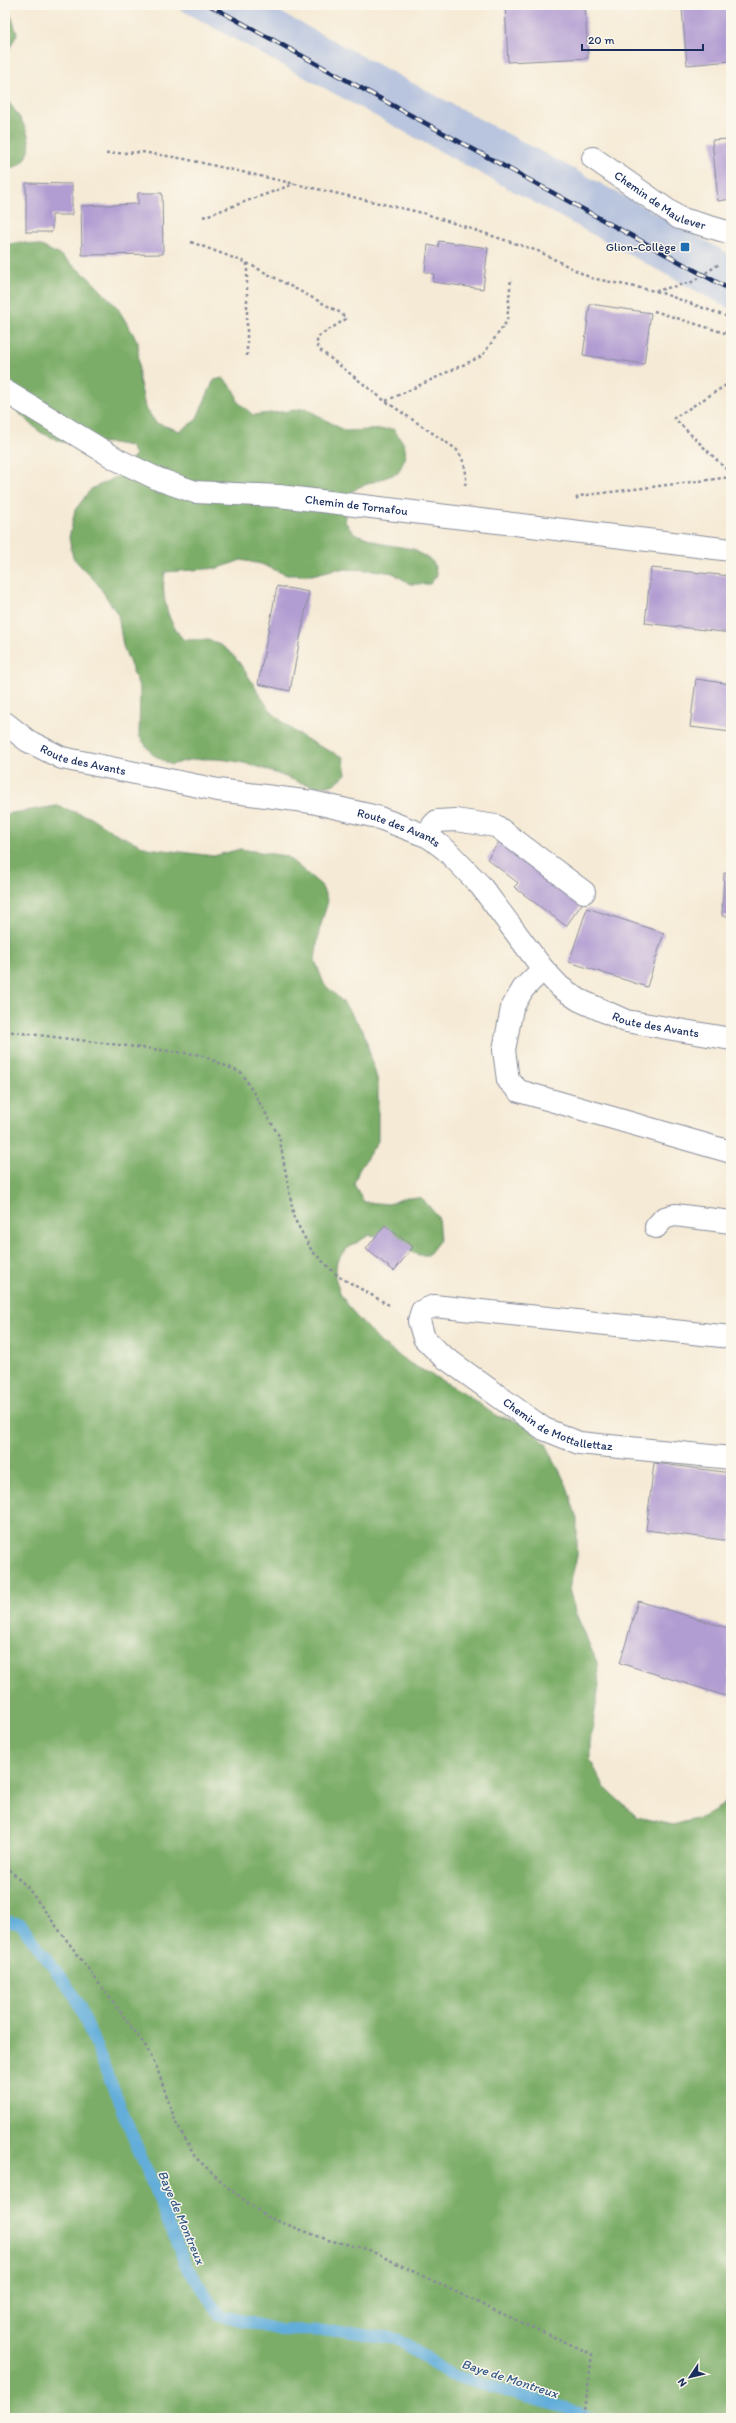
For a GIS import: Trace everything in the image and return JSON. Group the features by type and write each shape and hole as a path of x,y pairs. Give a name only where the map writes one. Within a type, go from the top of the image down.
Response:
{"street":[{"name":"Chemin de Maulever","path":"593,158 679,218 731,233"},
{"name":"Chemin de Tornafou","path":"5,391 118,460 158,479 195,492 279,496 731,550"},
{"name":"Route des Avants","path":"5,723 28,741 62,758 218,790 312,802 377,817 429,837 446,850 480,885 543,969 560,987 579,1000 626,1021 731,1038"},
{"path":"429,837 433,826 437,821 455,820 496,826 584,892"},
{"path":"543,969 523,989 512,1008 504,1050 508,1080 519,1091 731,1152"},
{"path":"656,1227 664,1218 675,1215 731,1222"},
{"path":"419,1321 422,1311 434,1306 731,1337"},
{"name":"Chemin de Mottallettaz","path":"419,1321 424,1338 440,1354 544,1428 580,1443 731,1458"}],"path":[{"path":"106,154 142,152 185,159 423,213 538,250 591,278 655,291 731,318"},
{"path":"203,217 294,184"},
{"path":"191,242 247,262 341,313 346,319 320,336 316,344 320,350 385,401 456,449 463,457"},
{"path":"655,291 692,282 726,260"},
{"path":"247,262 247,356"},
{"path":"385,401 482,356 507,321 511,278"},
{"path":"654,311 728,334 731,342"},
{"path":"731,382 674,418 731,475"},
{"path":"550,529 579,496 731,475"},
{"path":"5,1031 202,1055 242,1073 279,1136 294,1218 312,1251 338,1276 419,1321"},
{"path":"5,1864 26,1887 145,2045 157,2068 176,2123 195,2157 231,2190 267,2217 328,2240 367,2249 487,2307 592,2354 584,2418"}],"shaded area":[{"path":"172,5 267,5 639,204 731,255 731,310"}],"green space":[{"path":"5,5 12,18 17,34 5,57"},
{"path":"5,97 26,128 29,137 29,146 28,155 22,163 5,171"},
{"path":"20,242 41,246 60,255 89,278 117,307 138,342 139,378 145,407 156,423 180,431 196,420 214,380 223,378 235,391 238,402 253,415 305,408 345,431 393,429 402,441 405,455 398,473 359,487 345,496 345,522 354,533 383,544 413,549 433,562 437,575 430,584 410,584 393,573 374,570 336,569 312,575 287,575 261,564 241,560 219,568 165,572 164,590 167,609 178,633 184,640 210,640 226,649 242,666 260,696 282,722 298,734 343,757 346,774 335,783 324,786 310,785 295,781 263,768 223,760 197,759 171,765 152,754 139,736 140,689 123,646 118,615 97,583 73,558 69,538 75,510 91,489 125,473 135,454 130,446 113,443 62,442 40,432 16,410 5,404 5,245"},
{"path":"57,806 92,818 113,832 147,848 214,856 240,849 286,856 321,885 328,901 319,931 315,960 324,984 342,1001 363,1030 378,1082 378,1141 359,1170 354,1184 364,1202 389,1204 407,1197 422,1198 438,1217 440,1240 428,1255 417,1255 389,1237 369,1235 345,1250 337,1261 335,1277 341,1295 355,1315 381,1343 411,1364 463,1392 496,1416 524,1423 546,1444 567,1486 577,1519 577,1556 569,1589 576,1614 597,1662 599,1686 590,1743 590,1759 604,1787 637,1817 673,1825 703,1817 723,1805 731,1797 731,2418 5,2418 5,814"}],"building":[{"path":"505,5 585,5 588,58 508,62"},
{"path":"730,5 731,61 687,65 682,9"},
{"path":"731,139 731,199 718,201 712,140"},
{"path":"26,183 72,184 72,215 52,215 52,232 26,232"},
{"path":"138,193 162,193 163,254 82,255 81,206 138,204"},
{"path":"439,241 488,248 483,289 433,282 434,274 425,272 428,245 438,247"},
{"path":"590,304 651,313 644,364 583,355"},
{"path":"651,568 731,576 731,633 645,623"},
{"path":"277,586 309,592 290,691 258,684"},
{"path":"696,679 731,684 731,732 690,727"},
{"path":"499,842 582,904 566,926 514,887 518,883 487,859"},
{"path":"724,873 731,873 731,916 722,916"},
{"path":"587,908 664,933 647,987 569,962"},
{"path":"385,1225 413,1247 394,1271 366,1249"},
{"path":"654,1463 731,1473 731,1541 646,1530"},
{"path":"638,1601 731,1629 729,1697 620,1663"}],"waterway":[{"name":"Baye de Montreux","path":"5,1921 21,1924 76,1998 186,2266 220,2315 280,2330 345,2331 397,2339 454,2376 562,2407 590,2418"}],"railway":[{"path":"209,5 731,290"}],"place":[{"name":"Glion-Collège","path":"685,247"}]}
